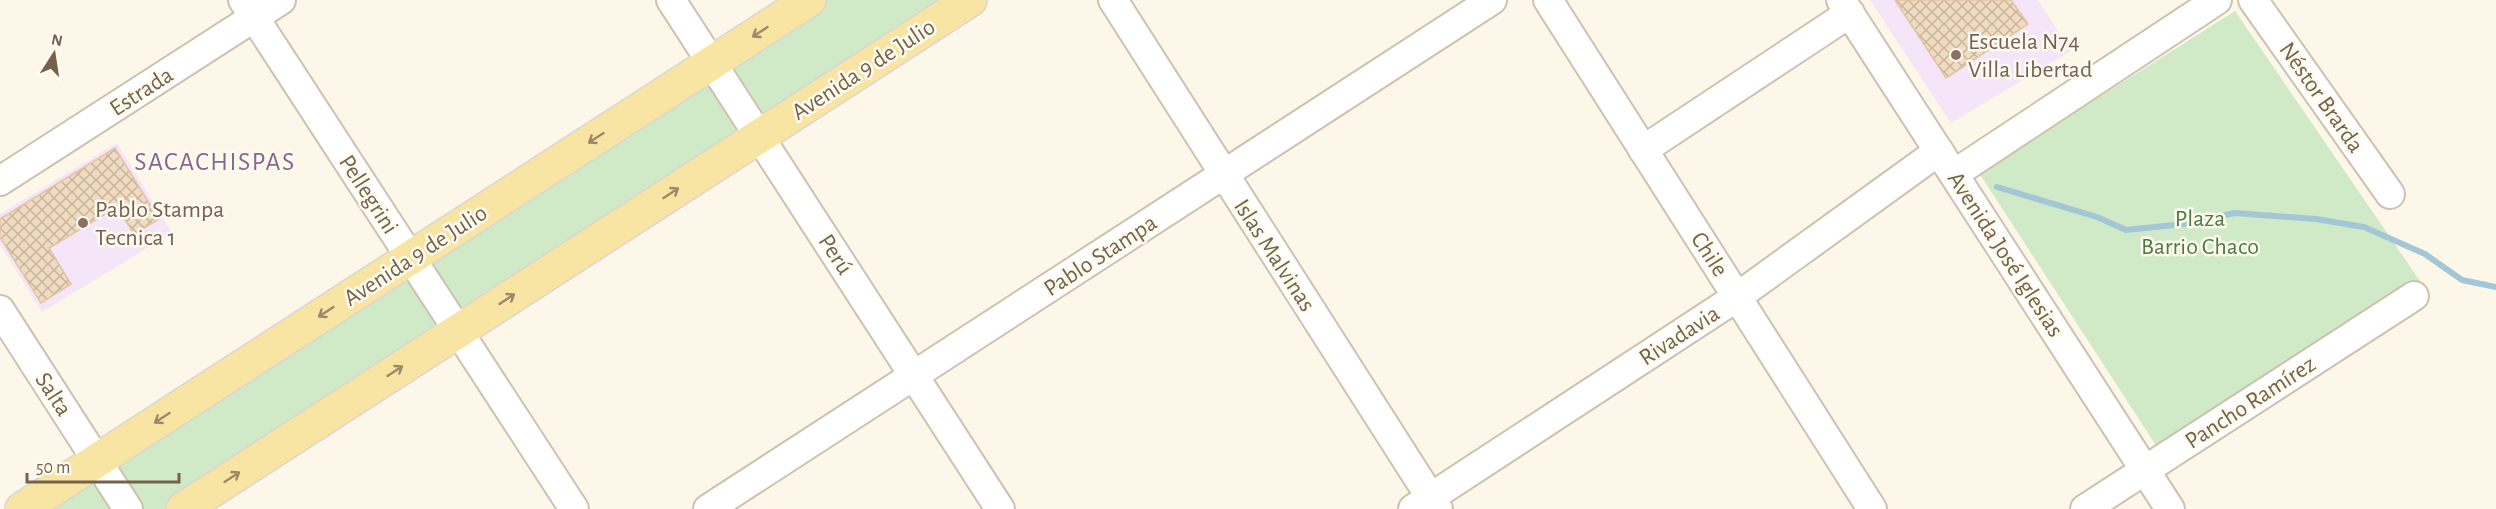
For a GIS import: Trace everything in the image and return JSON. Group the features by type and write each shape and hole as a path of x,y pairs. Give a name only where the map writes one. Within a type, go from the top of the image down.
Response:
{"main road":[{"name":"Avenida 9 de Julio","path":"22,509 809,0"},
{"name":"Avenida 9 de Julio","path":"183,509 970,0"}],"street":[{"name":"Estrada","path":"0,182 249,9 281,0"},
{"name":"Perú","path":"671,0 1000,509"},
{"name":"Islas Malvinas","path":"1113,0 1224,174 1427,505"},
{"name":"Pablo Stampa","path":"708,509 1492,0"},
{"name":"Chile","path":"1548,0 1872,509"},
{"name":"Rivadavia","path":"1427,505 1737,297 1947,163 2217,0"},
{"name":"Néstor Brarda","path":"2253,0 2390,194"},
{"path":"1643,150 1846,7"},
{"name":"Avenida José Iglesias","path":"1846,7 2170,509"},
{"name":"Pellegrini","path":"249,9 574,509"},
{"name":"Pancho Ramírez","path":"2085,509 2414,296"},
{"name":"Salta","path":"0,310 128,509"}],"shaded area":[{"path":"1870,0 2038,0 2071,51 1951,123"},
{"name":"Pablo Stampa Tecnica 1","path":"117,143 172,233 42,312 0,244 0,214"}],"green space":[{"path":"825,0 953,0 763,123 723,65"},
{"name":"Plaza Barrio Chaco","path":"2235,11 2420,281 2157,447 1979,173"},
{"path":"709,75 747,133 460,320 421,260"},
{"path":"408,267 448,328 167,509 137,509 105,463"},
{"path":"95,474 117,509 40,509"}],"building":[{"name":"Escuela N74 Villa Libertad","path":"1895,0 2011,0 2028,24 1946,78"},
{"name":"Pablo Stampa Tecnica 1","path":"115,148 159,219 134,234 117,207 49,248 71,284 41,303 0,237 0,219"}],"waterway":[{"path":"1997,187 2097,217 2126,230 2184,224 2235,213 2316,219 2364,227 2425,254 2462,280 2496,287"}],"place":[{"name":"Escuela N74 Villa Libertad","path":"1956,55"},
{"name":"Pablo Stampa Tecnica 1","path":"83,223"}],"district":[{"name":"SACACHISPAS","path":"215,161"}]}
